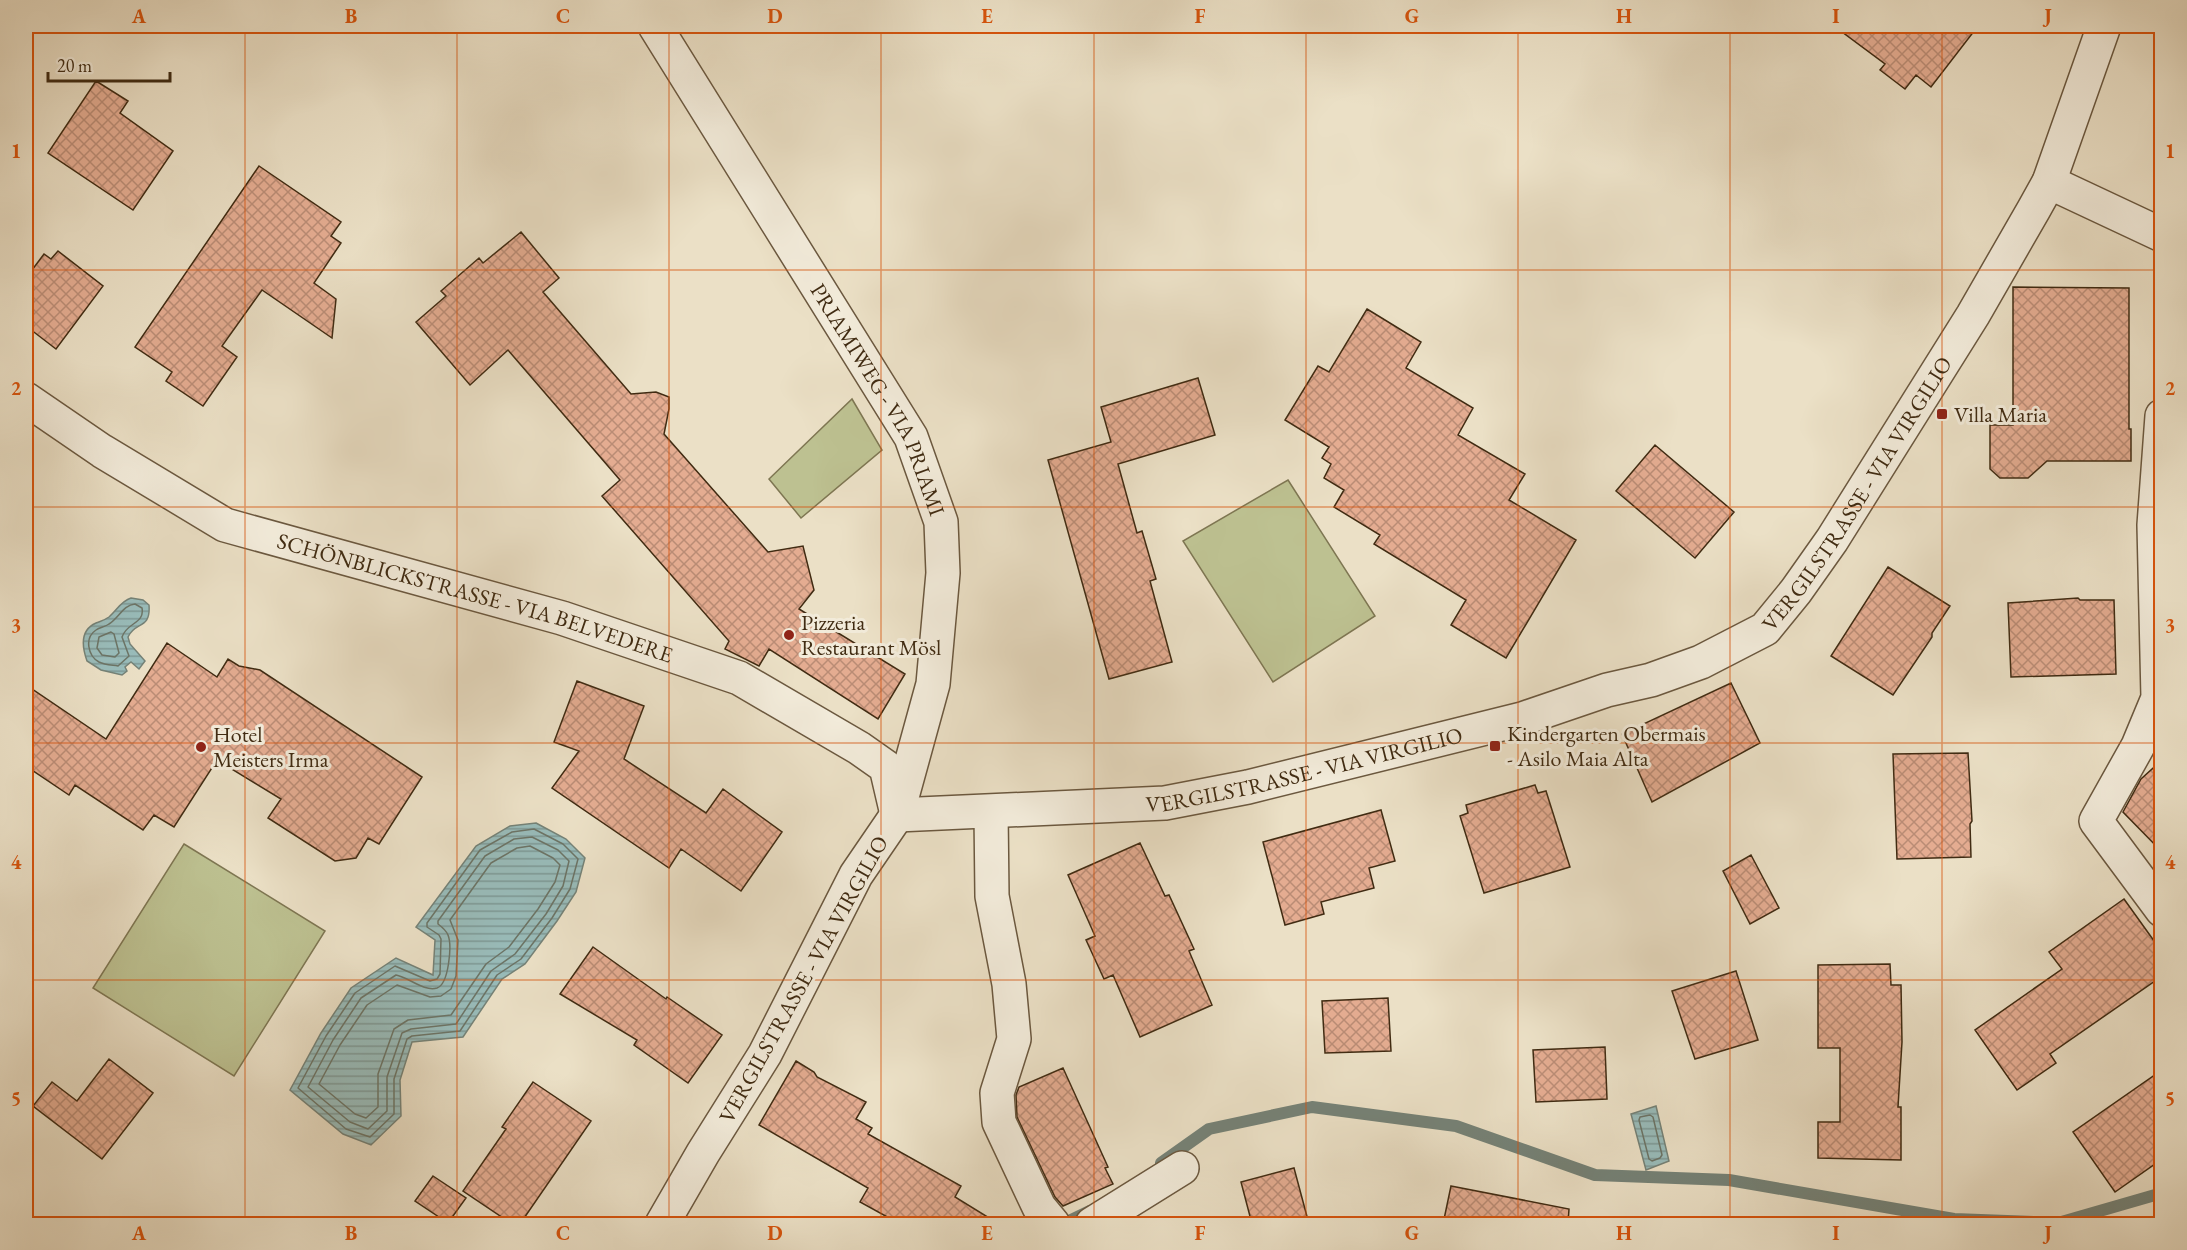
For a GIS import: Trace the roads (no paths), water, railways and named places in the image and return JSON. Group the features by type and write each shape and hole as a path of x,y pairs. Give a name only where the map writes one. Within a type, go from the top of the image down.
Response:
{"street":[{"name":"PRIAMIWEG - VIA PRIAMI","path":"655,26 911,437 940,522 943,573 933,684 897,815"},
{"name":"VERGILSTRASSE - VIA VIRGILIO","path":"662,1224 765,1054 856,875 897,815 1165,803 1248,787 1522,719 1607,690 1651,680 1701,662 1765,629 1833,540 1973,315 2049,182 2104,26"},
{"path":"2049,182 2162,235"},
{"name":"SCHÖNBLICKSTRASSE - VIA BELVEDERE","path":"26,399 102,451 225,525 562,618 739,678 859,748 886,767 897,815"},
{"path":"2162,416 2154,525 2158,698 2138,746 2096,821 2162,910"},
{"path":"991,812 992,896 1009,984 1014,1040 997,1093 999,1122 1039,1207 1053,1224"},
{"path":"1092,1224 1182,1168"}],"water":[{"path":"131,598 143,600 149,605 148,618 128,637 130,644 145,661 139,669 131,662 125,667 127,671 122,675 101,670 87,661 83,645 85,634 91,626 109,617 122,603"},
{"path":"536,823 566,839 585,858 576,892 525,964 502,979 463,1037 412,1042 400,1080 401,1116 371,1145 343,1134 290,1090 321,1033 351,988 396,958 433,975 435,940 416,927 476,846 510,826"},
{"path":"1656,1106 1669,1161 1646,1170 1631,1114"}],"waterway":[{"path":"1161,1163 1209,1129 1312,1107 1456,1126 1595,1175 1729,1180 1954,1219 2058,1223 2162,1193"},
{"path":"1063,1224 1090,1211"}],"place":[{"name":"Villa Maria","path":"1942,414"},
{"name":"Pizzeria Restaurant Mösl","path":"789,635"},
{"name":"Kindergarten Obermais - Asilo Maia Alta","path":"1495,746"},
{"name":"Hotel Meisters Irma","path":"201,747"}]}
